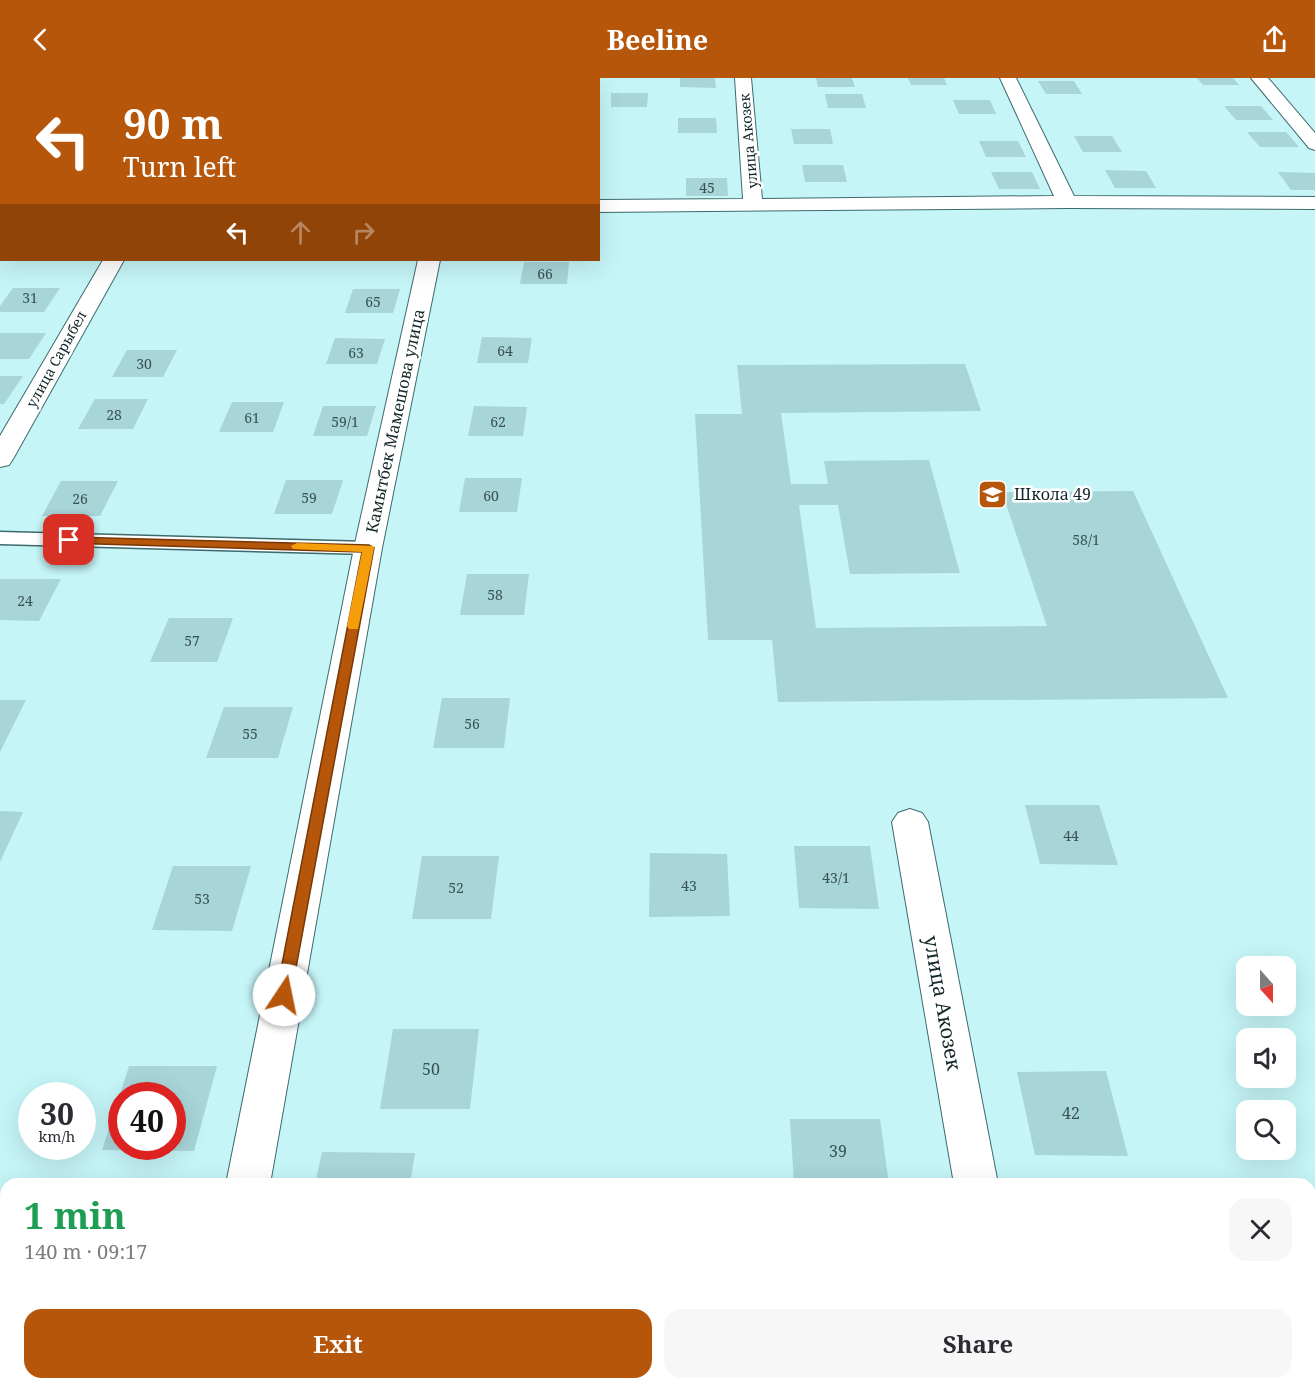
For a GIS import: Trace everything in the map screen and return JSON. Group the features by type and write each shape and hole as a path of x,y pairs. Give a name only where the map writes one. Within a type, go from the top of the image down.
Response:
{"street":[{"name":"улица Акозек","path":"743,78 753,205"},
{"path":"1008,78 1067,202"},
{"path":"1259,78 1315,144"},
{"path":"600,206 1067,202 1315,203"},
{"name":"улица Сарыбел","path":"0,459 112,261"},
{"name":"Камытбек Мамешова улица","path":"249,1178 369,548 429,261"},
{"name":"улица Акозек","path":"910,822 975,1178"}],"lane":[{"path":"0,538 369,548"}],"building":[{"path":"680,78 715,78 716,88 680,87"},
{"path":"816,78 852,78 855,87 818,87"},
{"path":"908,78 944,78 947,85 911,85"},
{"path":"1197,78 1233,78 1239,85 1203,85"},
{"path":"1038,81 1074,81 1082,94 1046,94"},
{"path":"611,93 648,93 647,107 611,107"},
{"path":"825,94 862,94 866,108 828,108"},
{"path":"953,100 990,100 996,114 959,114"},
{"path":"1224,106 1261,106 1273,120 1236,120"},
{"path":"678,118 716,118 717,133 678,133"},
{"path":"791,129 830,129 833,144 794,144"},
{"path":"1247,132 1286,132 1299,147 1260,147"},
{"path":"1074,136 1112,136 1122,152 1083,152"},
{"path":"979,141 1018,141 1026,157 986,157"},
{"path":"802,165 843,165 847,182 805,182"},
{"path":"1105,170 1146,171 1156,188 1115,188"},
{"path":"991,172 1032,172 1040,189 999,189"},
{"path":"1278,172 1315,173 1315,190 1291,190"},
{"path":"686,178 727,178 728,196 686,196"},
{"path":"524,262 569,262 567,284 520,284"},
{"path":"13,288 60,288 44,312 0,312 0,306"},
{"path":"353,289 400,289 393,313 345,313"},
{"path":"0,333 46,333 29,359 0,359"},
{"path":"482,337 532,338 528,363 477,363"},
{"path":"335,338 385,339 377,364 326,364"},
{"path":"127,350 177,350 163,377 112,377"},
{"path":"965,364 981,411 781,413 791,484 828,484 824,461 929,460 960,573 850,574 838,505 799,505 816,628 1047,626 1002,492 1133,491 1228,698 778,702 772,640 708,640 695,414 742,414 737,365"},
{"path":"0,376 23,376 4,404 0,404"},
{"path":"95,399 148,399 133,429 78,429"},
{"path":"232,402 284,402 273,432 219,432"},
{"path":"323,406 376,406 367,436 313,436"},
{"path":"474,406 527,407 523,436 468,436"},
{"path":"465,478 522,478 517,512 459,512"},
{"path":"286,480 343,480 332,514 274,514"},
{"path":"61,481 118,481 100,516 42,516"},
{"path":"467,574 529,574 524,615 460,615"},
{"path":"0,579 61,579 39,621 0,620"},
{"path":"169,618 233,618 217,662 150,662"},
{"path":"442,698 510,698 504,748 433,748"},
{"path":"0,700 26,700 0,752"},
{"path":"224,707 293,707 278,758 206,758"},
{"path":"1025,805 1099,805 1118,865 1040,864"},
{"path":"0,811 23,812 0,862"},
{"path":"794,846 870,846 879,909 799,908"},
{"path":"650,853 727,854 730,916 649,917"},
{"path":"422,856 499,856 491,919 412,919"},
{"path":"173,866 251,866 232,931 152,930"},
{"path":"393,1029 479,1029 470,1109 380,1109"},
{"path":"129,1066 217,1066 194,1151 186,1151 186,1082 124,1082"},
{"path":"1106,1071 1128,1156 1035,1155 1017,1072"},
{"path":"790,1119 880,1119 888,1178 794,1178"},
{"path":"108,1131 108,1150 102,1150"},
{"path":"322,1152 415,1153 411,1178 316,1178"}],"slow traffic":[{"path":"297,546 369,548 354,626"}],"place":[{"name":"Школа 49","path":"993,494"}],"route":[{"path":"69,540 369,548 284,995"}]}
